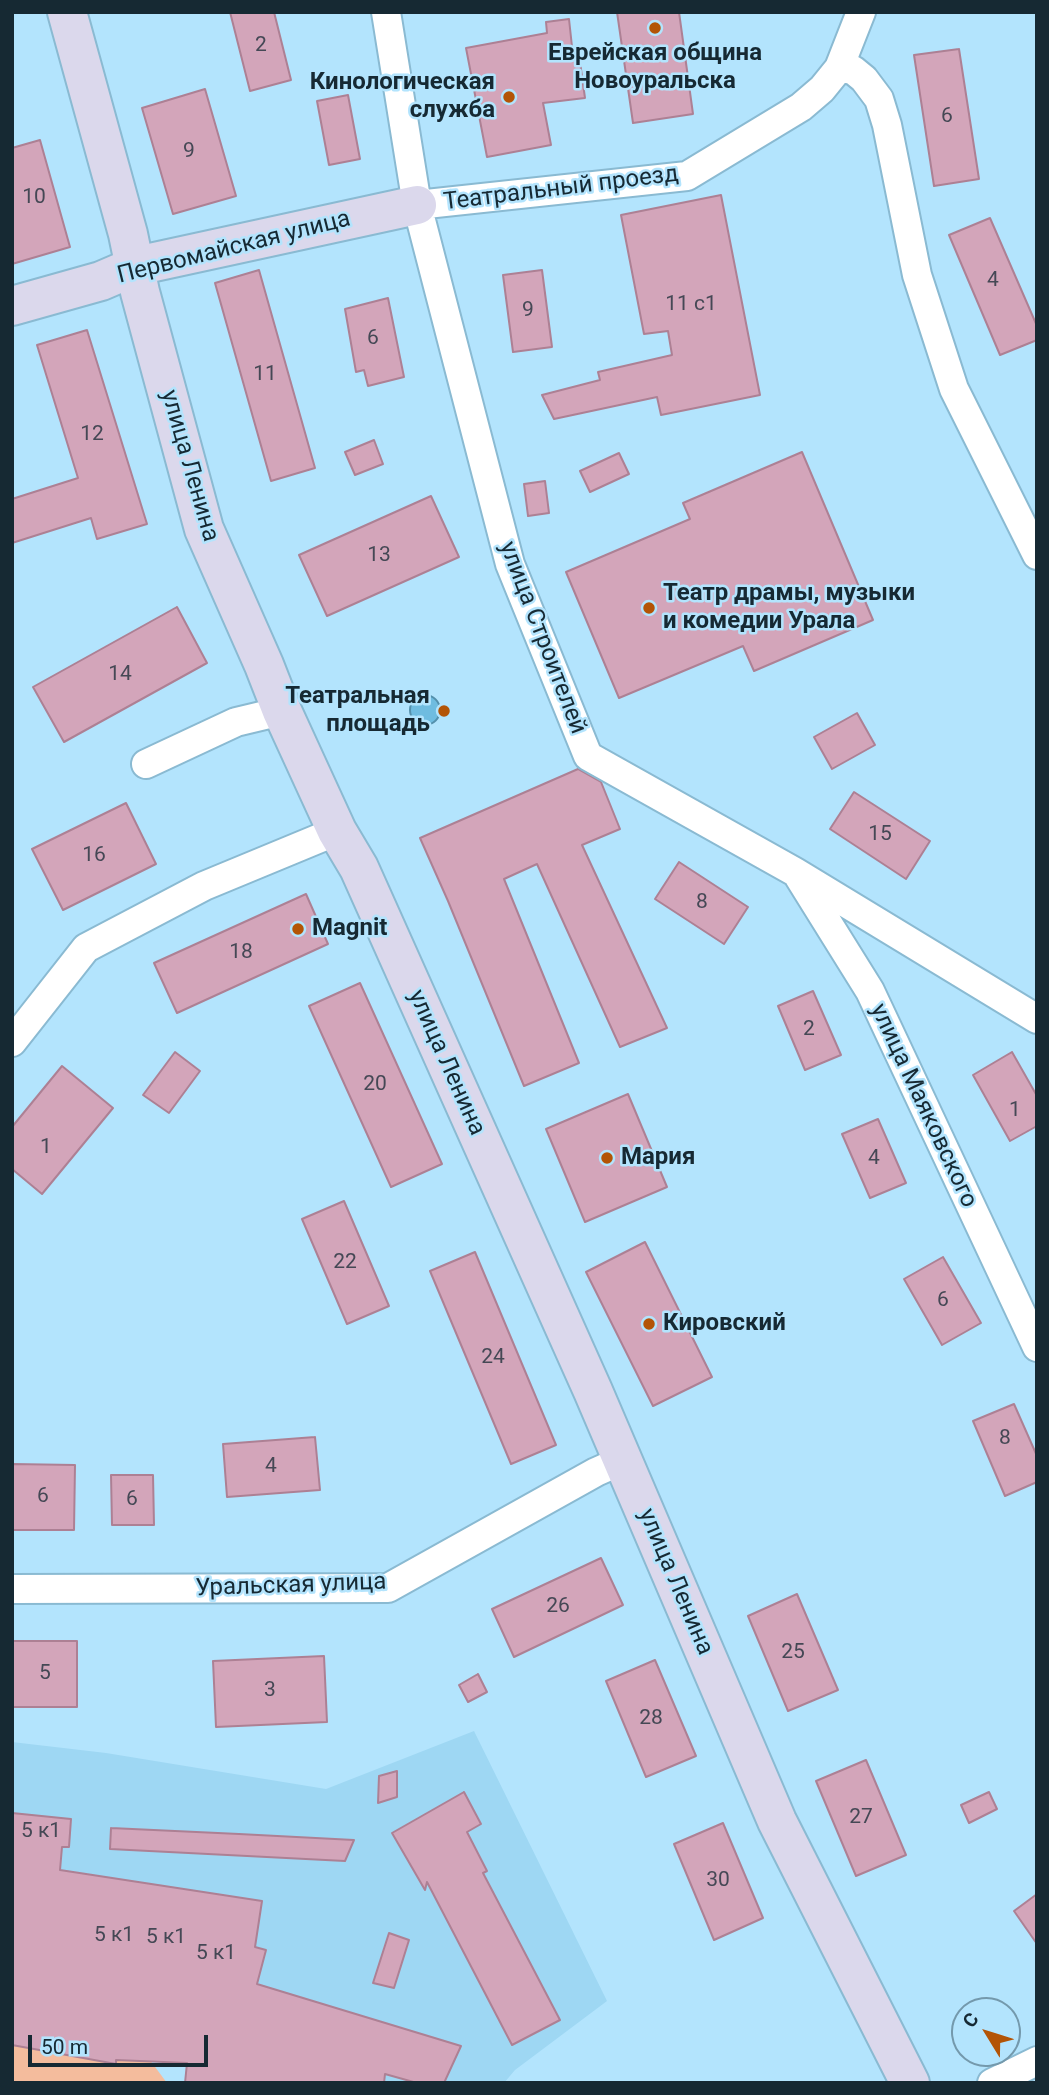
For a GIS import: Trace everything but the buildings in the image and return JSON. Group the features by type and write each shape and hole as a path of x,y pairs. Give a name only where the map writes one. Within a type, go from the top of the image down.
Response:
{"main road":[{"name":"улица Ленина","path":"67,12 204,529 282,711 337,831 364,881 623,1460 777,1821 910,2083"},
{"name":"Первомайская улица","path":"12,306 102,281 136,266 417,205"}],"street":[{"name":"улица Строителей","path":"386,12 417,205 510,564 588,755 795,872 1037,1019"},
{"name":"Театральный проезд","path":"417,205 687,176 801,107 822,89 839,68 861,12"},
{"path":"839,68 853,70 864,79 879,99 887,125 917,275 954,389 1037,555"},
{"path":"146,764 236,722 282,711"},
{"path":"12,1042 86,948 204,887 337,831"},
{"name":"улица Маяковского","path":"795,872 870,991 1037,1348"},
{"name":"Уральская улица","path":"12,1589 388,1588 596,1472 623,1460"},
{"path":"992,2083 1037,2061"}],"shaded area":[{"path":"425,695 436,699 440,710 436,721 425,725 414,721 410,710 414,699"},
{"path":"474,1731 607,2001 515,2070 504,2083 202,2083 147,2013 12,1988 12,1742 106,1753 326,1789"},
{"path":"12,2008 126,2028 167,2083 12,2083"}],"place":[{"name":"Еврейская община Новоуральска","path":"655,28"},
{"name":"Кинологическая служба","path":"509,97"},
{"name":"Театр драмы, музыки и комедии Урала","path":"649,608"},
{"name":"Театральная площадь","path":"444,711"},
{"name":"Magnit","path":"298,929"},
{"name":"Мария","path":"607,1158"},
{"name":"Кировский","path":"649,1324"}]}
